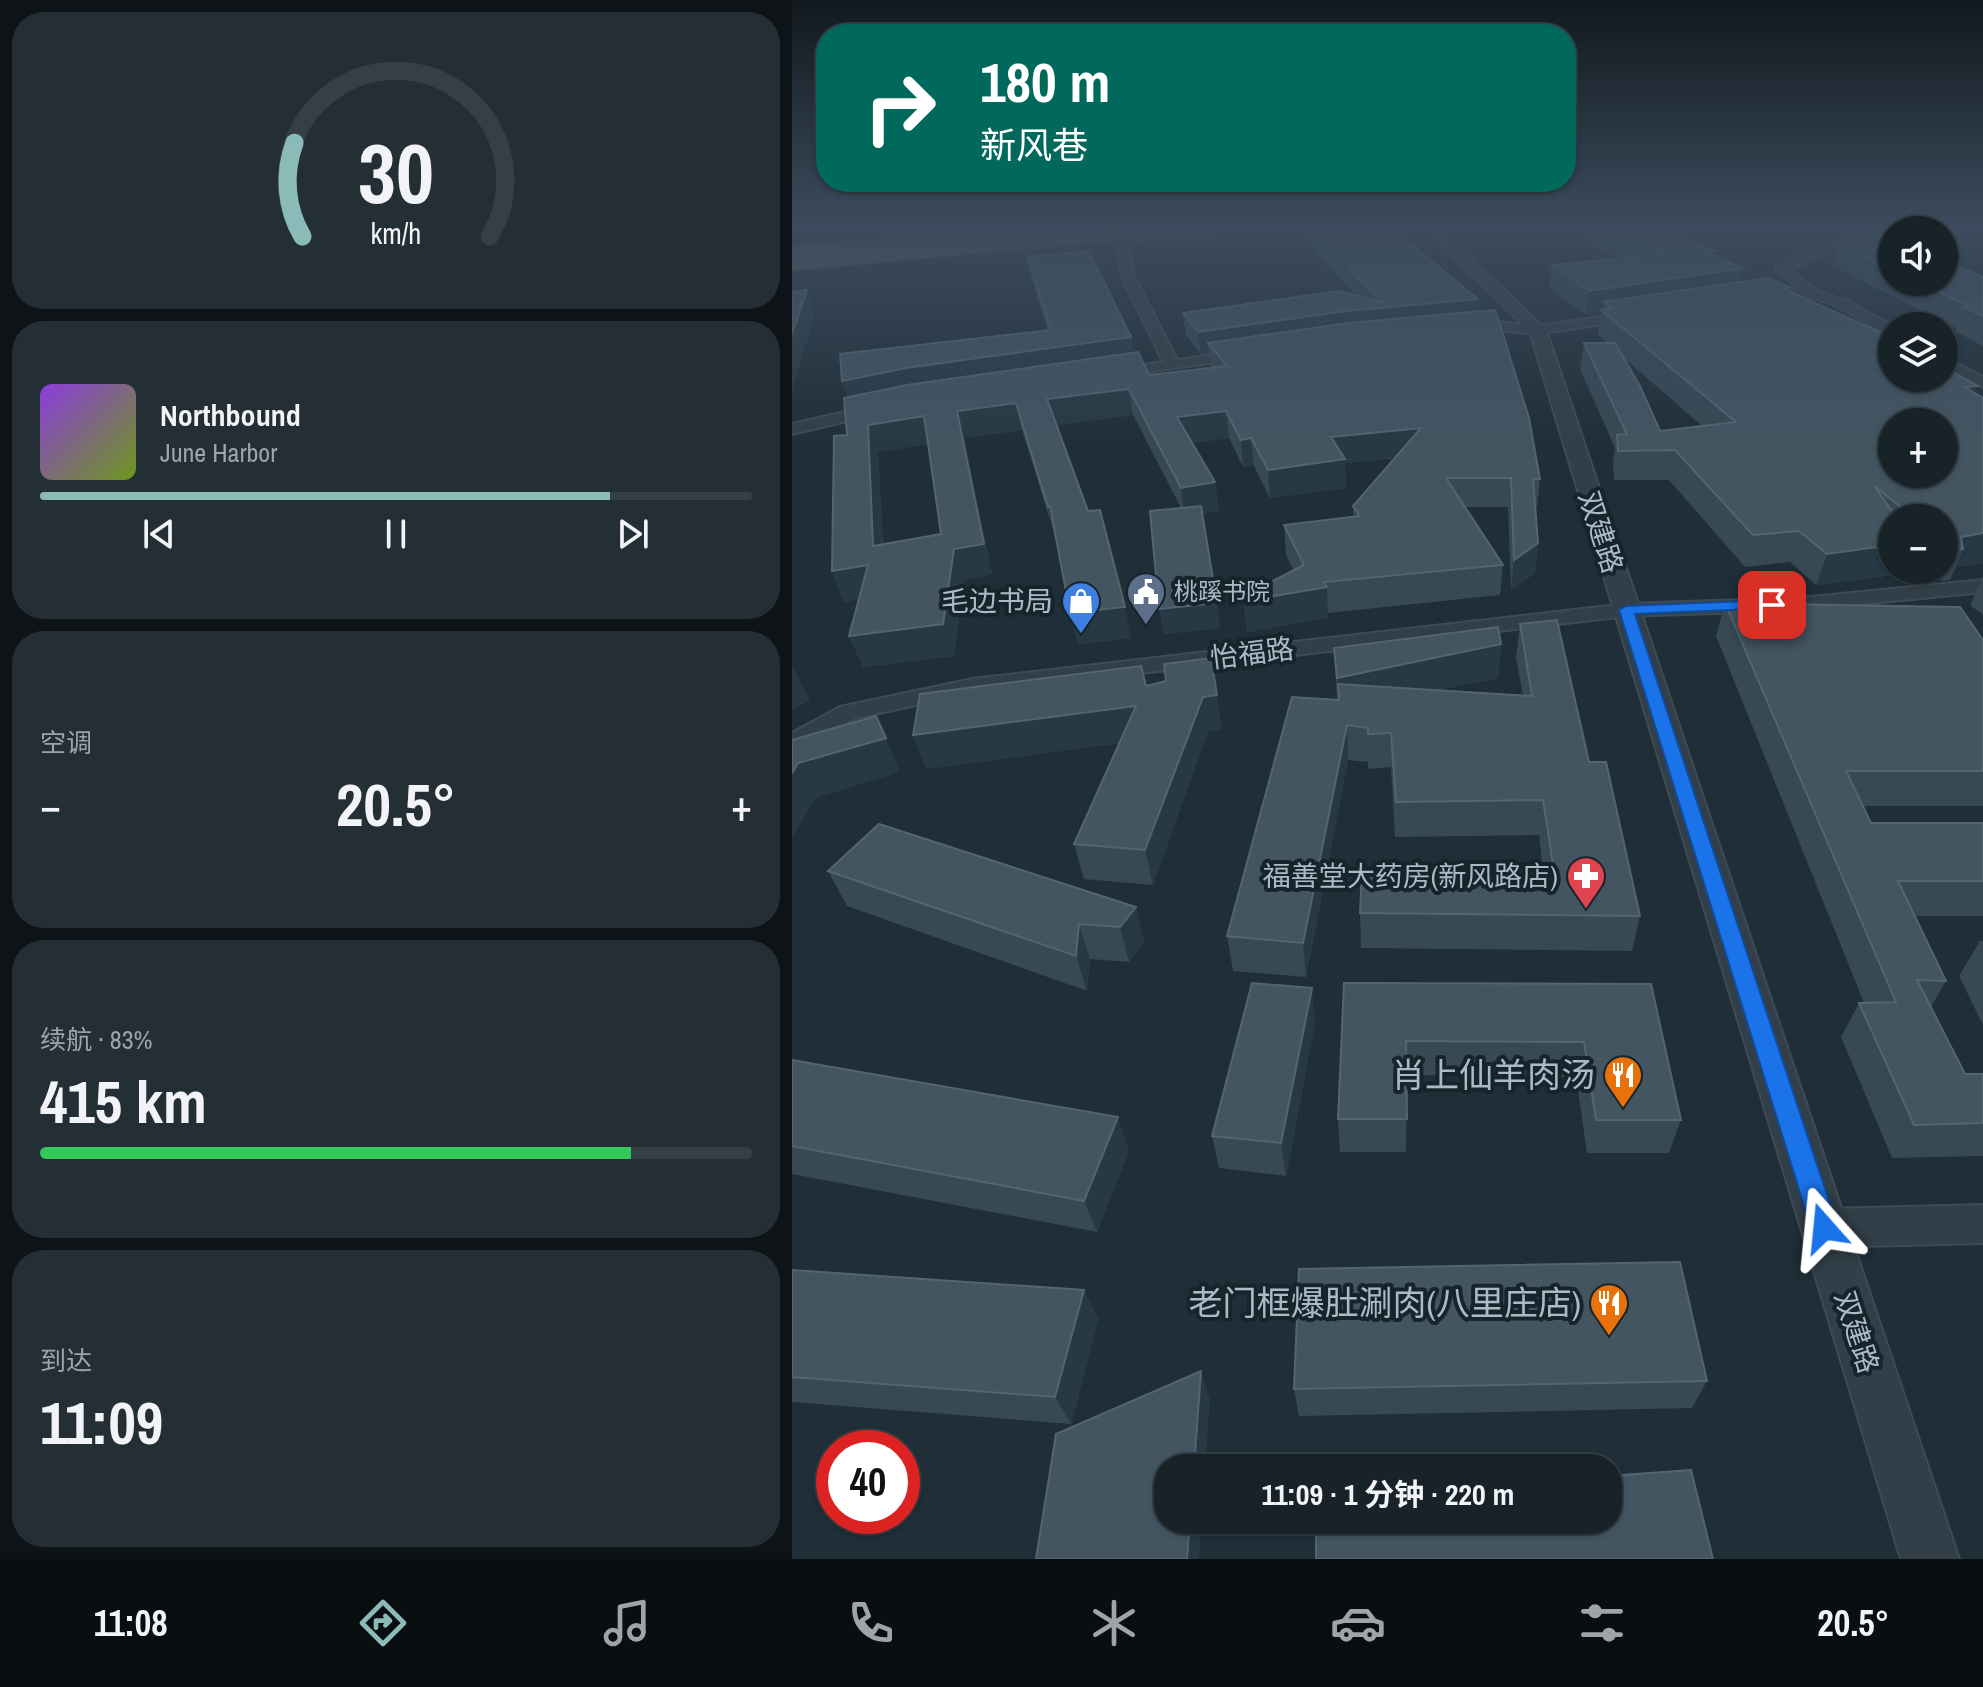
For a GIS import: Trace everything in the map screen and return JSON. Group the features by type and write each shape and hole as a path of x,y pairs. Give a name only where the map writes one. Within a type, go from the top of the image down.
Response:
{"street":[{"path":"1140,301 1172,365"},
{"name":"双建路","path":"1508,301 1538,330 1930,1559"},
{"path":"1839,301 1878,323"},
{"path":"1452,330 1497,326 1538,330 1645,313"},
{"path":"1097,376 1260,353"},
{"path":"1958,369 1983,383"},
{"path":"792,429 900,406"},
{"name":"怡福路","path":"792,743 849,712 972,686 1626,610 1801,604 1983,586"},
{"path":"1824,1228 1983,1224"}],"building":[{"path":"792,301 803,301 792,334"},
{"path":"1041,301 1113,301 1131,337 906,368 842,381 840,354 1051,330"},
{"path":"1270,301 1384,303 1382,301 1459,301 1347,311 1198,332 1183,313"},
{"path":"1612,301 1810,301 1878,332 1878,392 1958,392 1958,375 1977,386 1965,387 1983,398 1983,533 1961,537 1963,549 1958,549 1958,504 1897,504 1874,486 1887,504 1878,504 1878,547 1827,554 1799,531 1753,535 1675,450 1618,451 1617,435 1627,434 1584,343 1615,343 1640,386 1660,431 1736,422 1601,310 1612,308 1604,302"},
{"path":"1958,301 1983,301 1983,316 1963,307 1969,306"},
{"path":"1496,312 1529,418 1540,479 1533,479 1538,543 1514,560 1511,478 1446,478 1503,565 1324,582 1327,587 1244,601 1243,596 1304,565 1284,525 1360,516 1353,506 1421,428 1331,437 1345,459 1268,470 1251,438 1241,440 1226,411 1177,417 1215,482 1181,488 1129,389 1047,399 1088,511 1100,510 1125,607 1070,613 1050,506 1016,403 957,411 984,544 954,549 943,624 849,636 868,565 832,571 834,436 847,435 844,398 907,385 1138,352 1149,375 1227,366 1208,343 1348,323","holes":["924,416 941,534 873,546 868,425"]},
{"path":"1201,506 1217,603 1159,609 1150,511"},
{"path":"1725,603 1960,607 1983,640 1983,771 1846,771 1871,823 1983,823 1983,881 1898,881 1946,981 1917,980 1965,1074 1983,1074 1983,1123 1914,1125 1859,1003 1896,1002"},
{"path":"1557,620 1589,762 1606,762 1640,916 1360,913 1362,868 1554,871 1543,800 1396,802 1391,733 1368,734 1368,728 1347,725 1303,943 1227,936 1292,697 1339,700 1338,684 1532,696 1520,624"},
{"path":"1498,627 1501,644 1337,678 1334,648"},
{"path":"1211,658 1217,695 1203,697 1145,850 1074,844 1136,706 913,735 920,694 1141,666 1146,686 1166,681 1164,664"},
{"path":"876,716 886,738 798,763 792,773 792,740"},
{"path":"879,824 1136,907 1120,927 1079,924 1076,956 828,871"},
{"path":"1252,983 1312,988 1281,1143 1212,1136"},
{"path":"1344,983 1651,984 1681,1120 1596,1120 1584,1042 1406,1041 1407,1119 1338,1119"},
{"path":"792,1060 1118,1117 1084,1201 792,1146"},
{"path":"1680,1262 1707,1381 1294,1389 1299,1269"},
{"path":"792,1270 1084,1290 1055,1397 792,1377"},
{"path":"1201,1371 1195,1454 1154,1454 1154,1534 1189,1534 1187,1559 1036,1559 1056,1434"},
{"path":"1691,1470 1713,1559 1316,1559 1316,1534 1622,1534 1622,1475"}],"place":[{"name":"桃蹊书院","path":"1146,626"},
{"name":"毛边书局","path":"1081,635"},
{"name":"福善堂大药房(新风路店)","path":"1586,910"},
{"name":"肖上仙羊肉汤","path":"1623,1109"},
{"name":"老门框爆肚涮肉(八里庄店)","path":"1609,1337"}],"route":[{"path":"1772,605 1626,610 1824,1228"}]}
